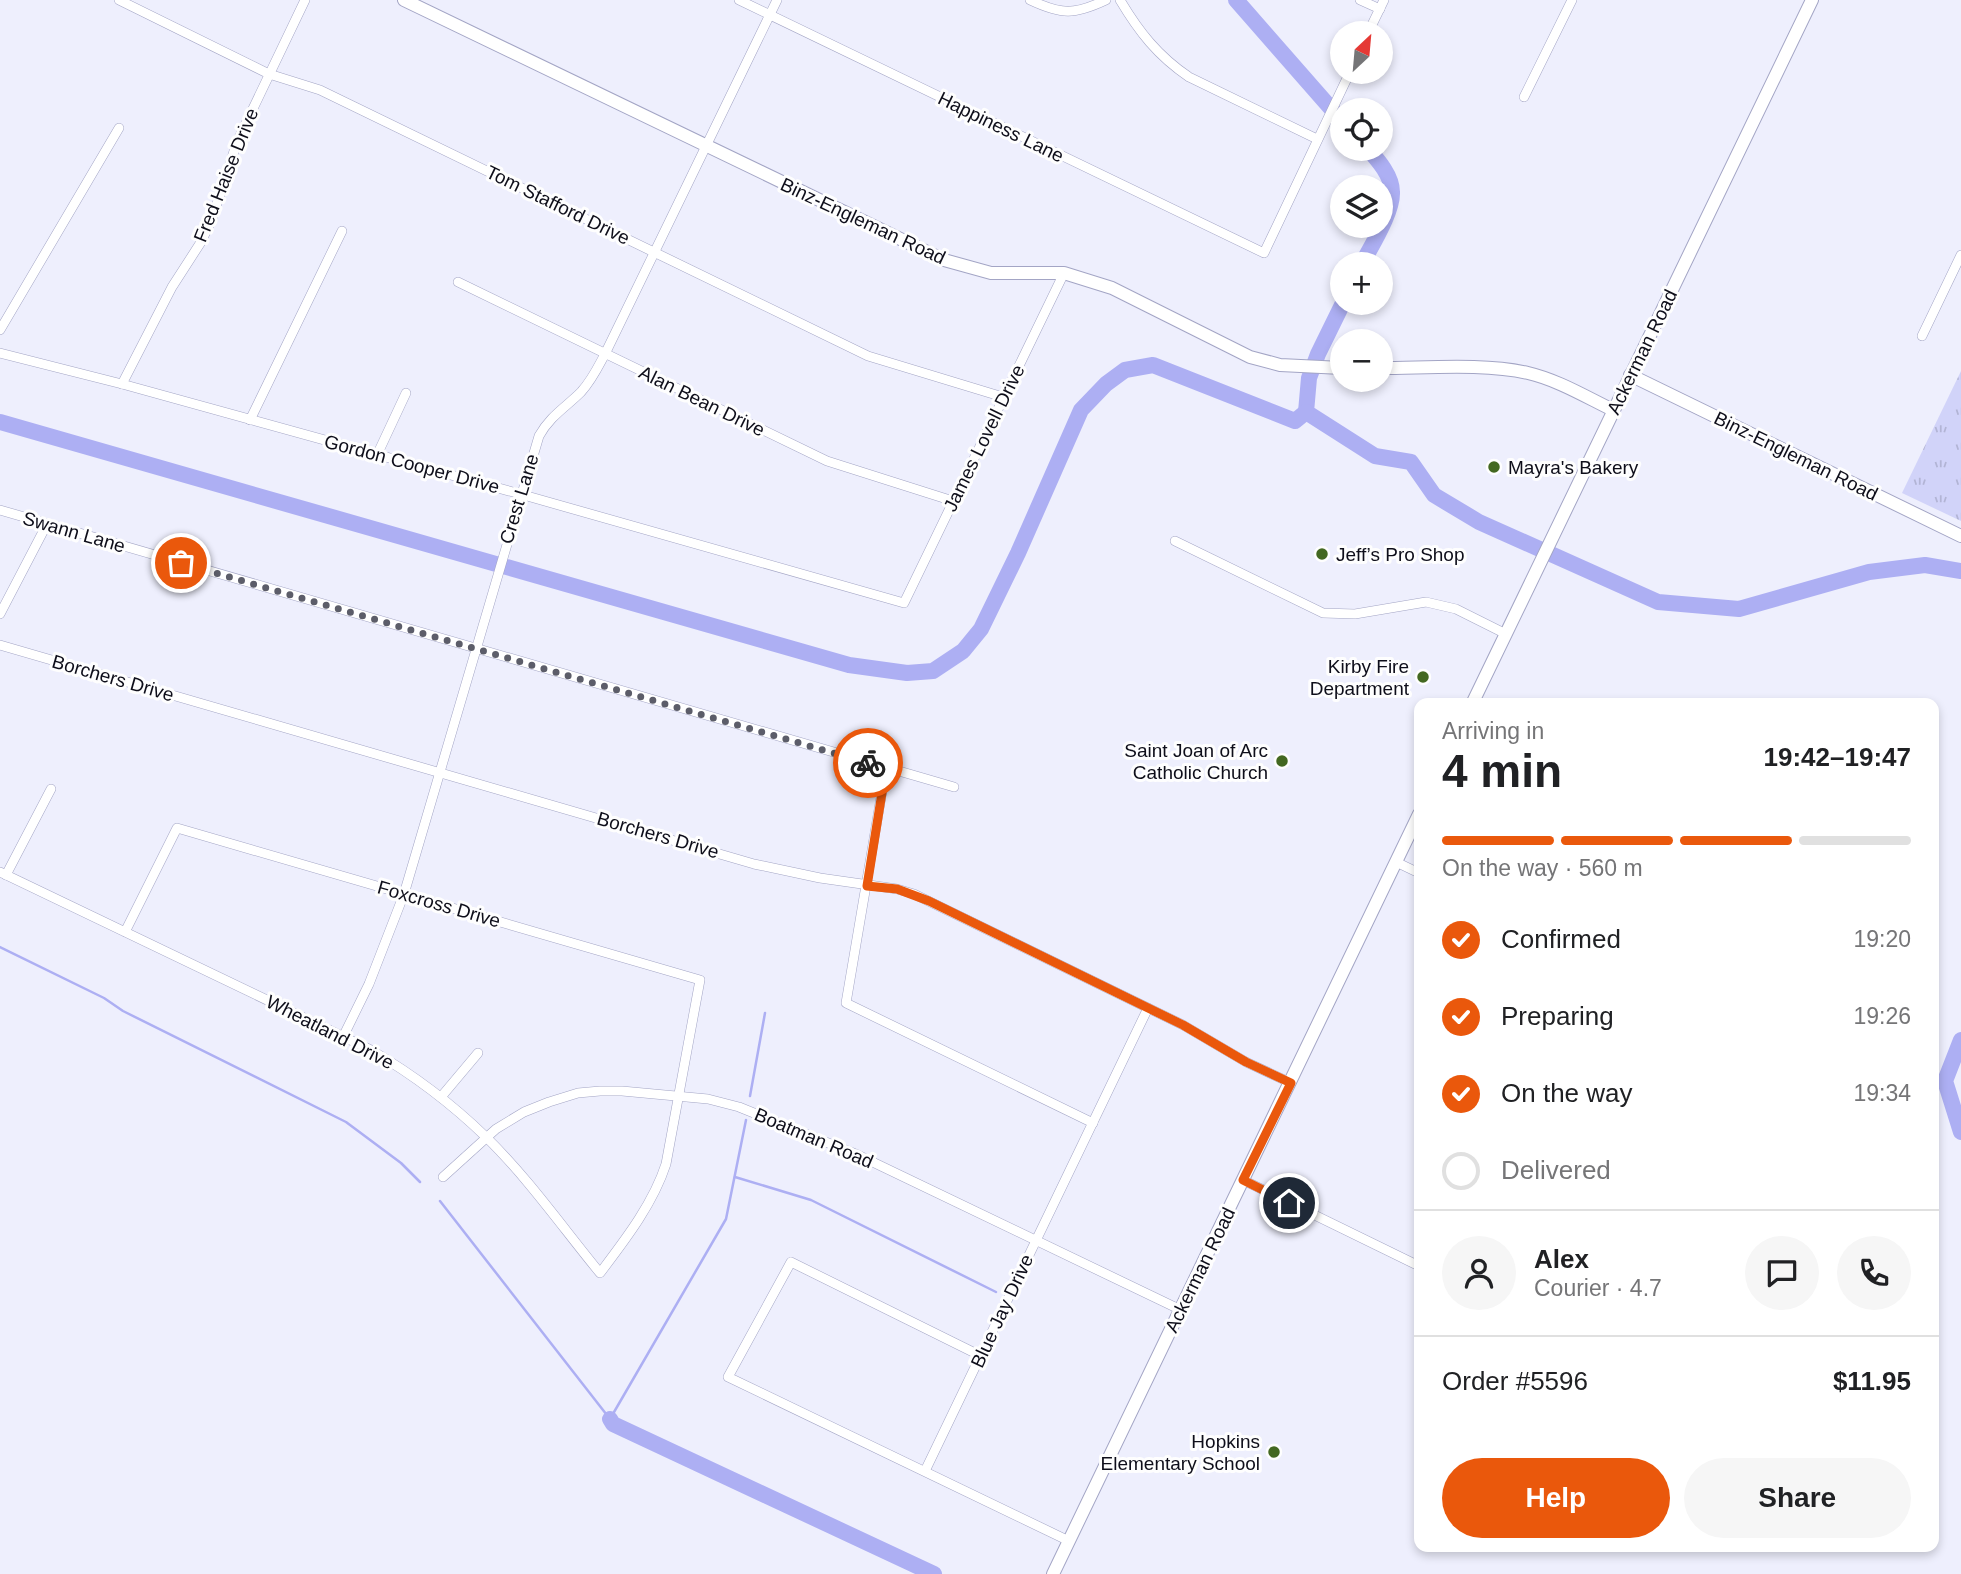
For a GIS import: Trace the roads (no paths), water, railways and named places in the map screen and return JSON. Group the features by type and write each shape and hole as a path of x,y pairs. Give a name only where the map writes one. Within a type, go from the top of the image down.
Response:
{"street":[{"name":"Tom Stafford Drive","path":"119,0 269,74 320,90 882,362 1003,397"},
{"name":"Fred Haise Drive","path":"122,384 172,287 212,219 237,142 305,0"},
{"name":"Binz-Engleman Road","path":"404,0 705,147 959,266 991,273 1064,273 1112,288 1250,357 1292,366 1330,368"},
{"name":"Happiness Lane","path":"739,0 1264,253 1319,136"},
{"name":"Crest Lane","path":"343,1037 369,984 404,894 534,448 543,428 554,414 590,382 606,354 776,0"},
{"path":"1030,0 1062,13 1077,12 1106,0"},
{"path":"1120,0 1147,41 1189,77 1319,136 1344,84"},
{"path":"1360,0 1382,5 1374,21"},
{"path":"1524,97 1572,0"},
{"name":"Ackerman Road","path":"1475,698 1811,1"},
{"path":"0,330 119,128"},
{"path":"250,421 342,231"},
{"path":"1922,336 1961,255"},
{"name":"James Lovell Drive","path":"904,603 1064,273"},
{"name":"Alan Bean Drive","path":"458,282 827,461 953,501"},
{"name":"Gordon Cooper Drive","path":"0,353 520,494 904,603"},
{"path":"1393,368 1492,369 1527,373 1560,384 1614,410"},
{"name":"Binz-Engleman Road","path":"1630,375 1961,536"},
{"path":"377,455 406,394"},
{"name":"Swann Lane","path":"0,510 954,787"},
{"path":"0,614 47,524"},
{"path":"1175,541 1322,613 1355,614 1426,602 1456,609 1506,634"},
{"name":"Borchers Drive","path":"0,645 754,864 820,878 897,889 922,897 1148,1008 1246,1062 1291,1083"},
{"path":"886,768 846,1003 1093,1123"},
{"path":"3,874 51,789"},
{"name":"Ackerman Road","path":"1053,1574 1414,824"},
{"name":"Foxcross Drive","path":"125,932 177,828 700,980 678,1096"},
{"path":"1396,862 1414,871"},
{"name":"Wheatland Drive","path":"3,874 343,1037 405,1070 441,1097 486,1137 600,1273 633,1228 662,1176 678,1096"},
{"name":"Blue Jay Drive","path":"925,1472 1148,1008"},
{"path":"441,1097 478,1052"},
{"name":"Boatman Road","path":"443,1177 496,1129 524,1112 578,1093 622,1091 678,1096 732,1105 815,1136 1181,1310"},
{"path":"1243,1180 1414,1264"},
{"path":"981,1356 791,1262 728,1377 1069,1541"}],"waterway":[{"path":"1236,0 1330,107"},
{"path":"1368,252 1389,209 1392,192 1387,174 1378,161"},
{"path":"1337,315 1309,378 1306,412 1375,456 1411,462 1434,495 1479,522 1658,602 1739,609 1869,572 1925,565 1961,571"},
{"path":"0,422 849,665 907,673 933,671 963,651 981,629 1081,410 1106,384 1125,370 1153,365 1295,421 1306,412"},
{"path":"0,947 346,1122 401,1163 420,1182"},
{"path":"750,1096 765,1013"},
{"path":"1961,1040 1945,1081 1961,1132"},
{"path":"440,1201 610,1419 726,1219 746,1120"},
{"path":"735,1177 811,1200 996,1292"},
{"path":"610,1419 613,1424 934,1574"}],"place":[{"name":"Mayra's Bakery","path":"1494,467"},
{"name":"Jeff’s Pro Shop","path":"1322,554"},
{"name":"Kirby Fire Department","path":"1423,677"},
{"name":"Saint Joan of Arc Catholic Church","path":"1282,761"},
{"name":"Hopkins Elementary School","path":"1274,1452"}]}
